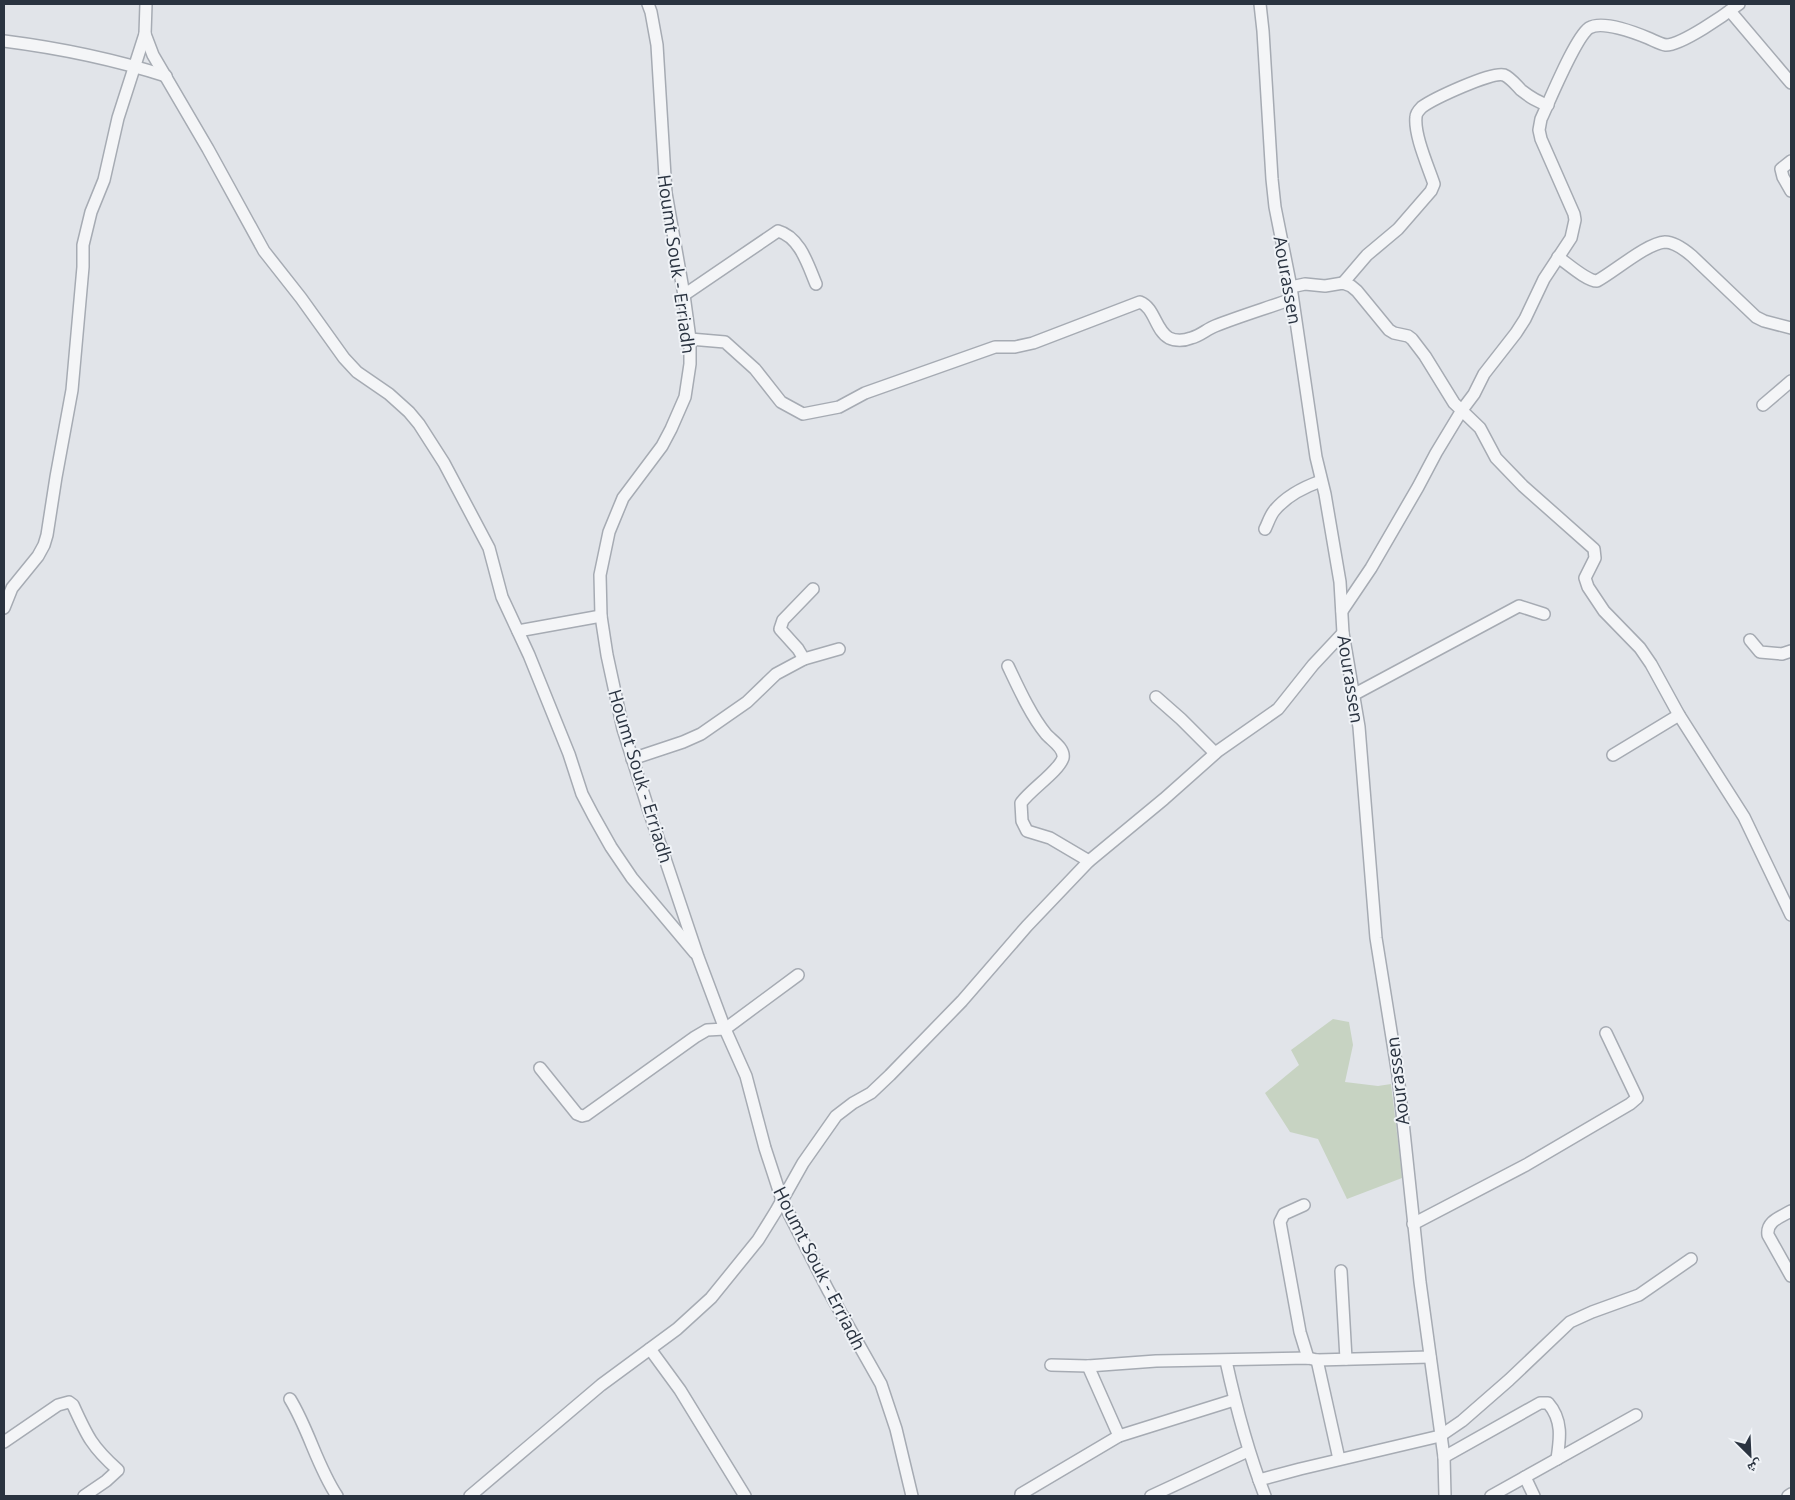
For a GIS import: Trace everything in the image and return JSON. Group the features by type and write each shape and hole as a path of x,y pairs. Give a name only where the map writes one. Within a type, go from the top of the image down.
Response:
{"street":[{"path":"4,608 12,588 38,556 47,535 73,382 83,267 83,245 91,212 104,180 118,118 145,34 146,4"},
{"name":"Houmt Souk - Erriadh","path":"648,4 657,45 666,193 684,295 690,339 690,364 684,397 662,446 623,498 608,532 600,576 601,616 616,697 632,760 698,956 725,1029 746,1076 782,1200 828,1290 881,1384 896,1429 912,1496"},
{"name":"Aourassen","path":"1260,4 1272,179 1291,287 1316,457 1340,582 1343,633 1361,746 1376,938 1398,1075 1413,1224 1444,1456 1445,1496"},
{"path":"1342,611 1388,541 1436,453 1474,394 1484,374 1525,319 1544,279 1571,238 1575,220 1539,130 1541,119 1577,44 1589,29 1600,26 1614,27 1660,44 1668,45 1697,32 1739,4"},
{"path":"1730,11 1791,83"},
{"path":"145,34 153,55 208,149 264,251 344,358 357,372 409,412 444,463 489,548 502,597 518,631 592,815 632,878 698,956"},
{"path":"4,41 58,48 104,58 166,76"},
{"path":"1343,283 1366,255 1398,229 1431,191 1434,184 1420,145 1416,118 1417,112 1421,108 1440,97 1491,75 1502,74 1535,101 1548,105"},
{"path":"1791,161 1781,168 1781,173 1791,191"},
{"path":"684,295 778,231 788,233 805,256 816,284"},
{"path":"1558,257 1586,277 1597,281 1653,246 1665,242 1683,249 1692,256 1756,317 1791,328"},
{"path":"1291,287 1305,284 1325,286 1343,283 1357,291 1389,330 1412,339 1425,356 1454,403 1480,428 1496,458 1504,467 1594,549 1595,558 1585,578 1588,587 1604,611 1640,648 1655,672 1679,715 1744,817 1791,915"},
{"path":"690,339 725,342 755,369 781,402 803,414 838,407 865,393 995,347 1033,343 1140,302 1150,311 1162,332 1168,338 1177,341 1192,338 1214,326 1292,299"},
{"path":"1763,405 1791,381"},
{"path":"1265,529 1274,511 1287,499 1305,486 1322,481"},
{"path":"804,659 798,648 780,630 780,626 813,589"},
{"path":"1353,695 1519,606 1544,614"},
{"path":"518,631 601,616"},
{"path":"470,1496 601,1386 677,1329 711,1298 743,1260 782,1200 803,1163 836,1116 871,1092 890,1075 962,1000 1027,926 1089,861 1216,753 1278,709 1313,665 1343,633"},
{"path":"1750,640 1760,652 1782,654 1791,651"},
{"path":"632,760 701,734 748,702 776,674 804,659 839,650"},
{"path":"1008,666 1022,696 1045,733 1062,751 1063,758 1055,769 1034,788 1021,804 1024,826 1028,831 1050,838 1089,861"},
{"path":"1156,697 1182,719 1216,753"},
{"path":"1613,755 1679,715"},
{"path":"540,1068 577,1114 582,1116 592,1112 695,1037 707,1030 725,1029 798,975"},
{"path":"1413,1224 1526,1165 1630,1104 1637,1098 1606,1033"},
{"path":"1304,1205 1284,1214 1280,1222 1300,1332 1313,1359 1339,1460"},
{"path":"1791,1211 1771,1222 1767,1230 1791,1276"},
{"path":"1259,1480 1440,1436 1462,1421 1509,1380 1570,1322 1639,1295 1691,1259"},
{"path":"1341,1271 1346,1359"},
{"path":"650,1349 680,1390 744,1496"},
{"path":"1051,1365 1088,1366 1156,1361 1430,1357"},
{"path":"1226,1361 1234,1400 1248,1450 1265,1496"},
{"path":"1088,1366 1119,1436"},
{"path":"290,1399 304,1424 324,1474 337,1496"},
{"path":"1020,1496 1119,1436 1234,1400"},
{"path":"4,1442 58,1405 69,1402 73,1405 92,1443 118,1470 84,1496"},
{"path":"1444,1456 1540,1403 1548,1403 1560,1424 1557,1459"},
{"path":"1491,1496 1636,1415"},
{"path":"1151,1496 1248,1450"},
{"path":"1525,1477 1534,1496"}],"green space":[{"path":"1333,1019 1349,1022 1353,1045 1345,1082 1378,1086 1391,1084 1402,1178 1347,1199 1318,1139 1290,1132 1265,1093 1299,1065 1291,1050"}]}
